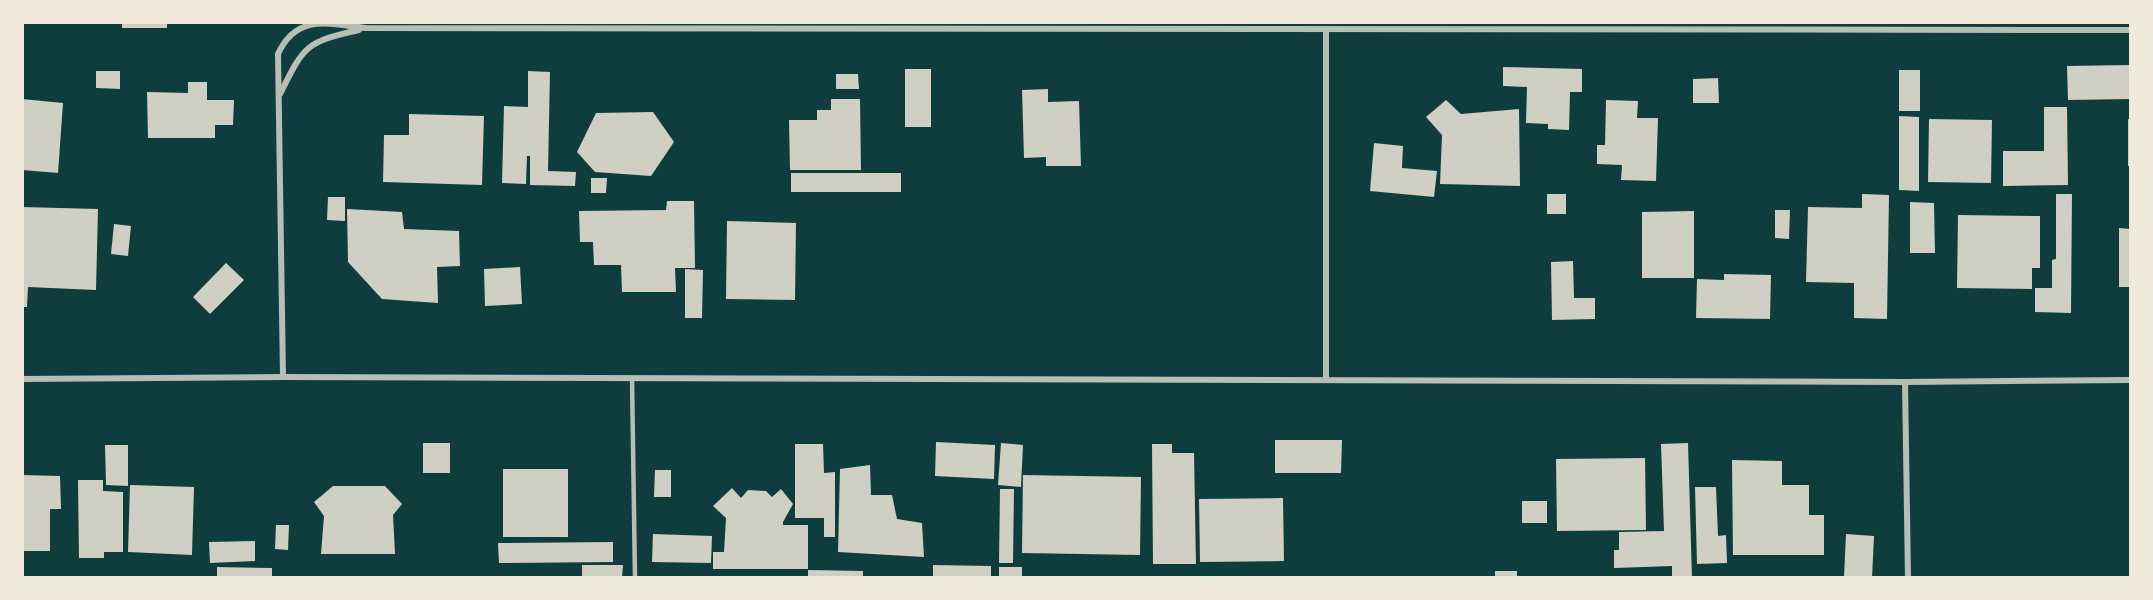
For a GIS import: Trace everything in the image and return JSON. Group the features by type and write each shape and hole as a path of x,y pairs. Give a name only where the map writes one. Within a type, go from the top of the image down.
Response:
{"street":[{"path":"283,377 278,54 285,39 297,29 313,23 366,28 2130,30"},
{"path":"279,95 298,58 309,47 322,39 366,28"},
{"path":"1326,30 1326,379"},
{"path":"22,379 283,377 1905,382 2130,380"},
{"path":"1905,382 1908,578"}],"lane":[{"path":"632,378 635,578"}],"building":[{"path":"122,22 167,22 167,28 122,28"},
{"path":"2129,65 2130,99 2068,100 2067,66"},
{"path":"1503,67 1582,69 1582,92 1570,92 1569,130 1548,129 1548,124 1526,123 1527,87 1503,86"},
{"path":"905,69 931,69 931,127 905,127"},
{"path":"1899,70 1920,70 1920,111 1899,111"},
{"path":"96,71 120,71 120,89 96,88"},
{"path":"528,71 550,72 548,171 576,172 575,186 530,185 530,156 527,156 526,184 502,183 504,106 528,107"},
{"path":"836,74 858,74 859,89 836,89"},
{"path":"1718,78 1719,103 1693,103 1693,79"},
{"path":"188,82 207,82 207,100 234,100 233,125 215,125 215,138 148,138 147,92 188,93"},
{"path":"1048,89 1048,102 1079,101 1081,166 1046,166 1046,157 1024,158 1022,90"},
{"path":"22,99 63,103 58,173 22,170"},
{"path":"831,99 860,99 861,170 790,170 789,120 817,120 817,110 831,110"},
{"path":"1446,100 1461,114 1519,109 1520,186 1440,184 1442,135 1426,117"},
{"path":"1606,100 1638,101 1637,118 1658,118 1656,181 1621,180 1622,165 1597,164 1597,145 1605,145"},
{"path":"2044,107 2067,107 2068,185 2003,186 2003,151 2044,151"},
{"path":"653,112 674,142 651,176 595,172 577,152 596,113"},
{"path":"409,114 484,116 482,185 383,182 384,135 409,135"},
{"path":"1899,116 1919,117 1919,191 1899,190"},
{"path":"1929,119 1992,120 1991,183 1928,182"},
{"path":"2128,119 2130,119 2130,166 2128,166"},
{"path":"1374,143 1403,146 1402,168 1437,171 1434,197 1370,191"},
{"path":"791,173 901,173 901,192 791,192"},
{"path":"591,178 607,178 606,193 591,193"},
{"path":"1547,194 1566,194 1566,214 1547,214"},
{"path":"1862,194 1889,195 1887,319 1854,318 1854,283 1806,282 1808,207 1862,208"},
{"path":"2056,194 2072,194 2071,313 2035,312 2035,288 2052,288 2052,260 2056,259"},
{"path":"328,197 345,197 345,221 327,220"},
{"path":"667,201 694,201 695,268 675,268 676,292 622,292 621,265 594,265 593,242 580,242 579,211 666,210"},
{"path":"1910,202 1934,203 1935,253 1910,253"},
{"path":"22,207 98,209 96,290 28,287 27,307 22,307"},
{"path":"347,209 402,212 404,229 459,231 460,266 437,267 438,303 382,299 348,262"},
{"path":"1775,210 1790,210 1789,239 1775,238"},
{"path":"1694,211 1694,278 1642,278 1642,212"},
{"path":"1958,215 2040,216 2040,268 2032,268 2032,289 1957,288"},
{"path":"727,221 796,223 795,300 726,299"},
{"path":"114,224 131,226 128,256 111,254"},
{"path":"2119,228 2130,229 2130,287 2119,287"},
{"path":"1573,261 1574,298 1595,298 1595,319 1552,320 1551,262"},
{"path":"226,263 244,280 210,314 193,297"},
{"path":"520,267 522,304 485,306 484,269"},
{"path":"685,269 703,270 702,318 685,318"},
{"path":"1724,274 1771,275 1770,319 1696,318 1697,279 1724,280"},
{"path":"1275,440 1342,440 1341,473 1275,473"},
{"path":"936,442 995,445 994,479 935,476"},
{"path":"423,443 450,443 450,473 423,473"},
{"path":"1001,443 1023,445 1021,487 998,485"},
{"path":"1688,443 1692,578 1672,578 1672,566 1614,568 1614,550 1619,550 1619,532 1664,531 1661,444"},
{"path":"795,444 823,444 824,473 835,472 835,537 824,537 824,518 795,518"},
{"path":"1152,444 1172,444 1172,453 1194,453 1196,564 1153,564"},
{"path":"105,445 128,445 128,486 106,485"},
{"path":"1645,458 1646,530 1557,531 1556,459"},
{"path":"1732,460 1782,461 1782,485 1809,485 1809,515 1824,515 1824,555 1733,555"},
{"path":"870,465 871,495 892,495 897,519 922,523 924,557 838,552 840,469"},
{"path":"503,469 568,469 568,537 503,537"},
{"path":"655,470 671,470 671,497 654,497"},
{"path":"22,475 60,476 61,509 50,509 50,551 22,551"},
{"path":"1023,475 1141,477 1140,555 1022,553"},
{"path":"78,480 103,480 103,491 123,492 123,552 104,552 104,558 79,558"},
{"path":"130,485 194,487 192,555 128,552"},
{"path":"333,486 385,486 402,504 393,515 395,554 321,554 324,516 314,502"},
{"path":"1695,487 1716,487 1718,536 1726,535 1727,563 1697,564"},
{"path":"732,488 741,498 748,490 766,491 772,497 781,489 793,504 783,525 808,525 808,569 713,569 713,552 724,552 726,518 713,506"},
{"path":"1000,489 1014,489 1013,563 999,563"},
{"path":"1283,498 1284,561 1200,562 1199,499"},
{"path":"1522,501 1547,501 1547,523 1522,523"},
{"path":"276,525 289,525 288,550 275,549"},
{"path":"653,534 712,536 711,563 652,562"},
{"path":"1846,534 1874,536 1872,578 1844,577"},
{"path":"255,541 255,561 210,563 209,542"},
{"path":"613,542 613,562 499,563 498,543"},
{"path":"582,565 623,565 622,578 582,578"},
{"path":"933,565 991,566 991,578 933,578"},
{"path":"217,567 272,568 272,578 217,578"},
{"path":"999,567 1022,567 1022,578 999,578"},
{"path":"808,570 863,571 863,578 808,578"},
{"path":"1495,571 1517,571 1517,578 1495,578"}]}
